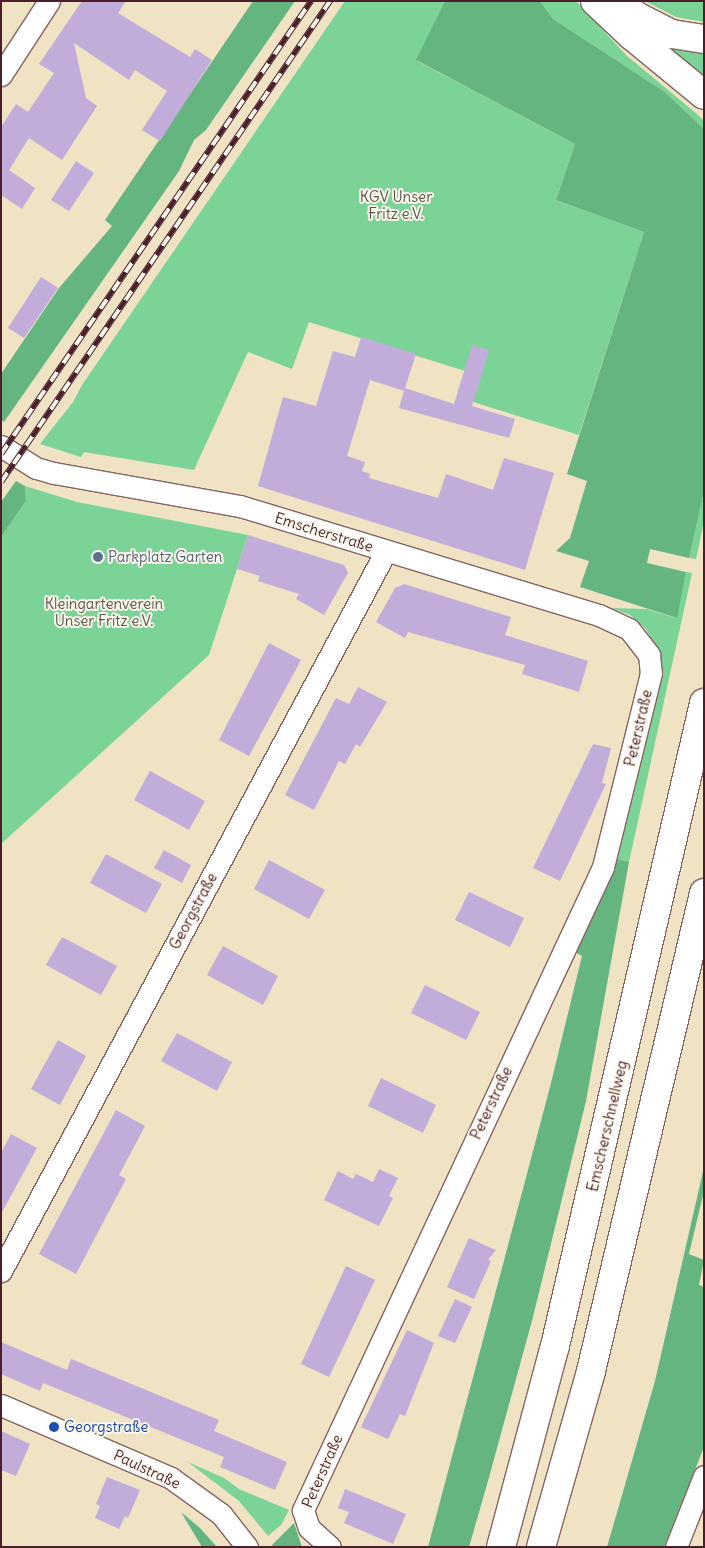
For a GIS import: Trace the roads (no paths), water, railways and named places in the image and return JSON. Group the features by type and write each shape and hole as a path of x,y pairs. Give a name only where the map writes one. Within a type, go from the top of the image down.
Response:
{"highway":[{"path":"595,1 630,35 704,95"},
{"path":"618,1 638,17 672,34 704,39"},
{"name":"Emscherschnellweg","path":"501,1547 556,1346 704,703"},
{"path":"541,1547 591,1371 704,894"}],"street":[{"path":"1,75 49,1"},
{"name":"Emscherstraße","path":"1,446 36,468 54,474 240,506 599,615 629,629 640,641"},
{"name":"Georgstraße","path":"1,1271 386,551"},
{"name":"Peterstraße","path":"330,1547 309,1528 303,1510 603,867 651,673 649,655 640,641"},
{"name":"Paulstraße","path":"1,1405 171,1478 221,1514 247,1547"},
{"path":"676,1547 704,1476"}],"railway":[{"path":"1,454 311,1"},
{"path":"1,482 330,1"}],"place":[{"name":"Parkplatz Garten","path":"98,557"},
{"name":"Georgstraße","path":"54,1427"}],"park label":[{"name":"KGV Unser Fritz e.V.","path":"396,204"},
{"name":"Kleingartenverein Unser Fritz e.V.","path":"104,612"}]}
